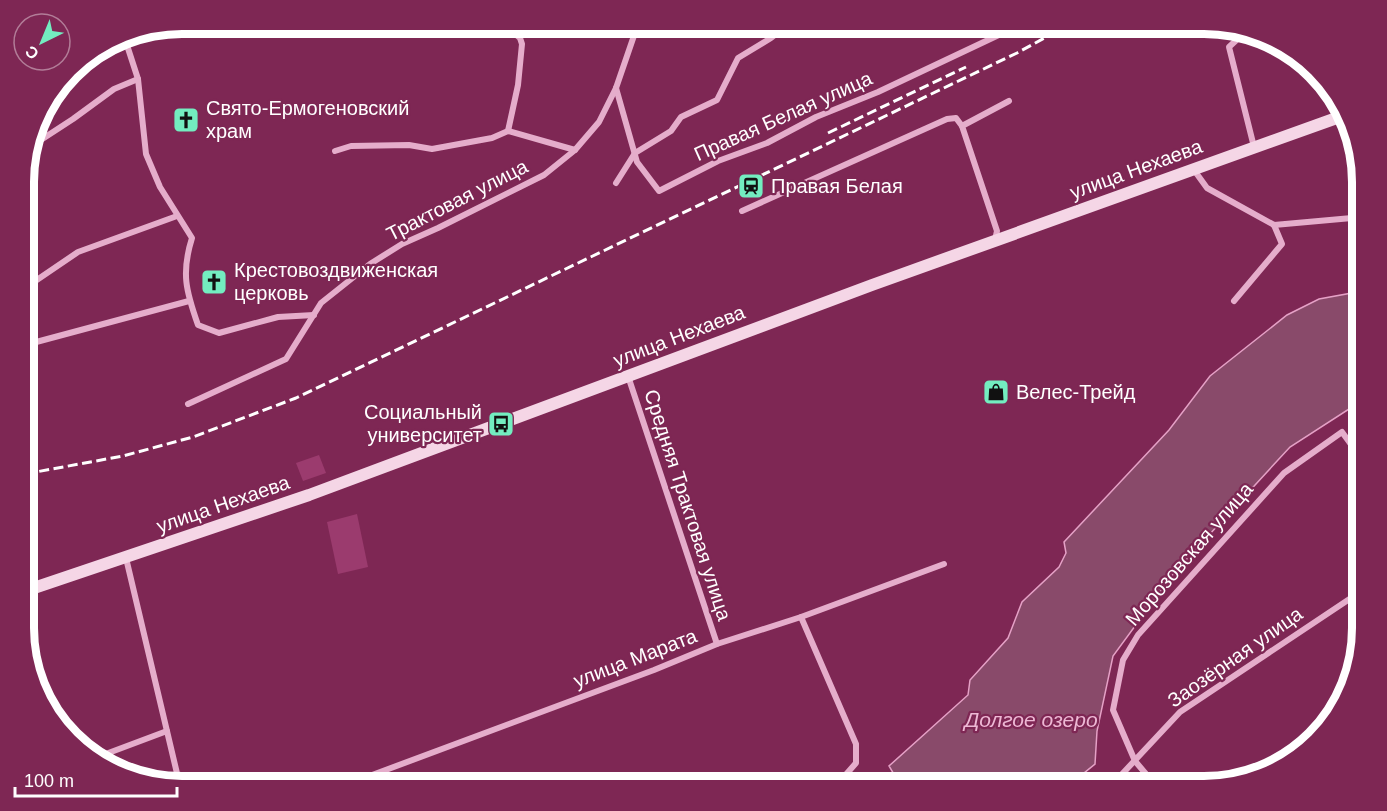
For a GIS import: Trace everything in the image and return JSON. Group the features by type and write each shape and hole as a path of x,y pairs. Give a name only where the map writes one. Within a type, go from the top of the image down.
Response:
{"street":[{"path":"508,131 518,85 522,44 516,35"},
{"name":"Трактовая улица","path":"188,404 286,359 321,303 370,264 402,243 438,228 544,175 575,150 599,122 616,88 634,35"},
{"path":"616,183 635,153 670,131 681,117 717,100 738,58 775,35"},
{"name":"Правая Белая улица","path":"616,88 638,162 659,191 718,161 767,143 816,117 878,92 999,35"},
{"path":"1238,39 1229,47 1254,148"},
{"path":"127,46 138,79 146,153 160,187 192,238 186,259 187,293 198,325 219,333 279,317 314,315"},
{"path":"41,140 114,89 138,79"},
{"path":"962,126 1009,101"},
{"path":"742,212 947,119 956,118 962,126 997,231 995,240"},
{"name":"улица Нехаева","path":"34,588 309,495 995,240 1337,118"},
{"path":"334,151 351,146 409,145 432,149 492,138 508,131 575,150"},
{"path":"1194,169 1207,188 1274,225 1352,217"},
{"path":"34,282 78,252 177,216"},
{"path":"1233,302 1282,244 1274,225"},
{"path":"34,343 189,301"},
{"name":"Средняя Трактовая улица","path":"628,376 717,644"},
{"name":"Морозовская улица","path":"1135,761 1125,733 1113,710 1123,660 1138,635 1284,473 1342,432 1352,446"},
{"path":"126,558 178,776"},
{"name":"улица Марата","path":"370,776 654,670 717,644 801,617 944,564"},
{"name":"Заозёрная улица","path":"1121,776 1180,712 1352,597"},
{"path":"801,617 856,744 856,763 845,776"},
{"path":"105,754 167,730"},
{"path":"1135,761 1148,776"}],"shaded area":[{"path":"319,455 326,473 303,481 296,463"},
{"path":"357,514 368,567 338,574 327,522"}],"water":[{"name":"Долгое озеро","path":"1352,293 1352,407 1290,447 1174,573 1113,656 1097,731 1095,764 1080,776 895,776 889,766 968,695 970,680 1008,638 1022,602 1059,567 1066,553 1064,542 1169,430 1210,376 1287,315 1319,299"}],"railway":[{"path":"34,472 123,456 193,437 296,398 1017,53 1050,35"},
{"path":"828,133 966,67"}],"place":[{"name":"Свято-Ермогеновский храм","path":"186,120"},
{"name":"Правая Белая","path":"751,186"},
{"name":"Крестовоздвиженская церковь","path":"214,282"},
{"name":"Велес-Трейд","path":"996,392"},
{"name":"Социальный университет","path":"501,424"}]}
